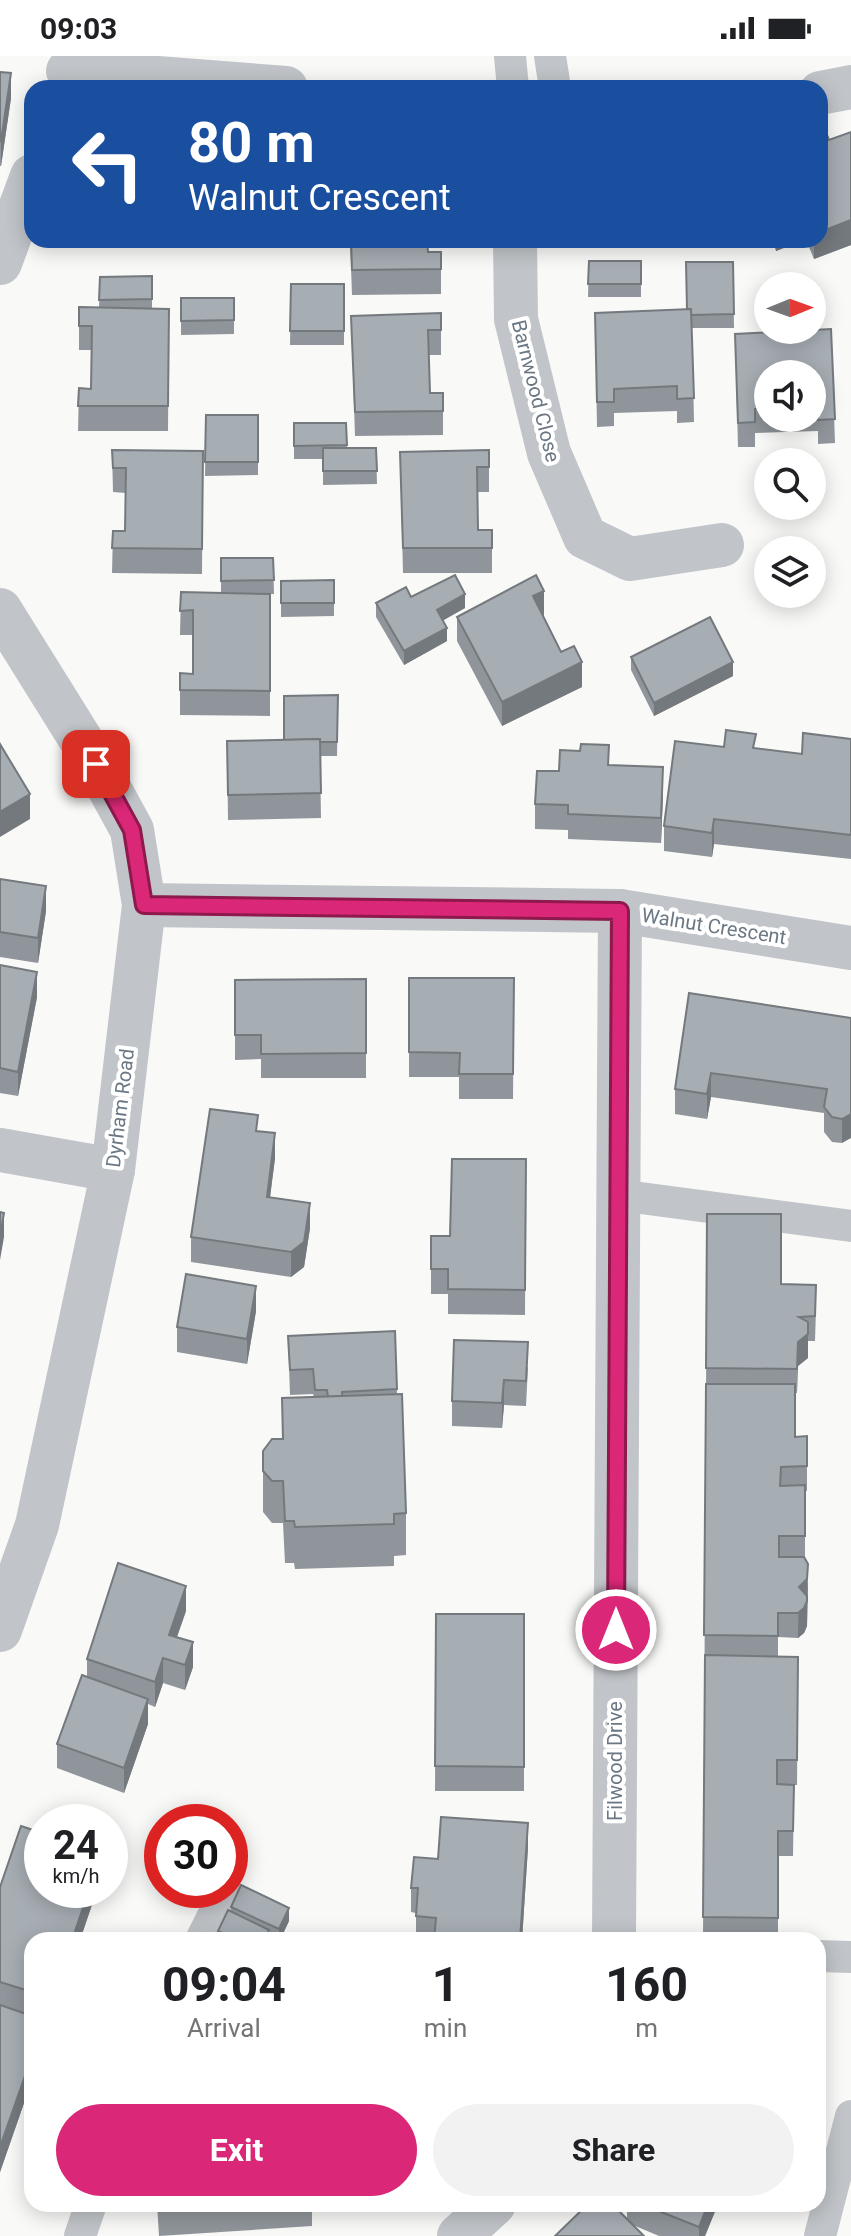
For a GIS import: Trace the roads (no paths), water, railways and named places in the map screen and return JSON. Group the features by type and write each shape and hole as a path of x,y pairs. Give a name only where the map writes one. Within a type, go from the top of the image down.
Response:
{"street":[{"path":"66,72 176,80"},
{"path":"828,91 851,87"},
{"path":"0,263 24,198"},
{"name":"Barnwood Close","path":"515,248 516,319 549,453 585,537 630,559 722,545"},
{"name":"Dyrham Road","path":"0,610 96,764 132,830 144,905 113,1170 37,1525 0,1630"},
{"name":"Walnut Crescent","path":"144,905 620,911 851,948"},
{"name":"Filwood Drive","path":"614,1932 620,911"},
{"path":"0,1150 113,1170"},
{"path":"459,2236 485,2212"}],"lane":[{"path":"510,56 512,80"},
{"path":"550,56 554,80"},
{"path":"618,1195 851,1226"},
{"path":"205,1932 217,1908"},
{"path":"826,1956 851,1957"},
{"path":"820,2236 851,2116"},
{"path":"80,2236 88,2212"}]}
